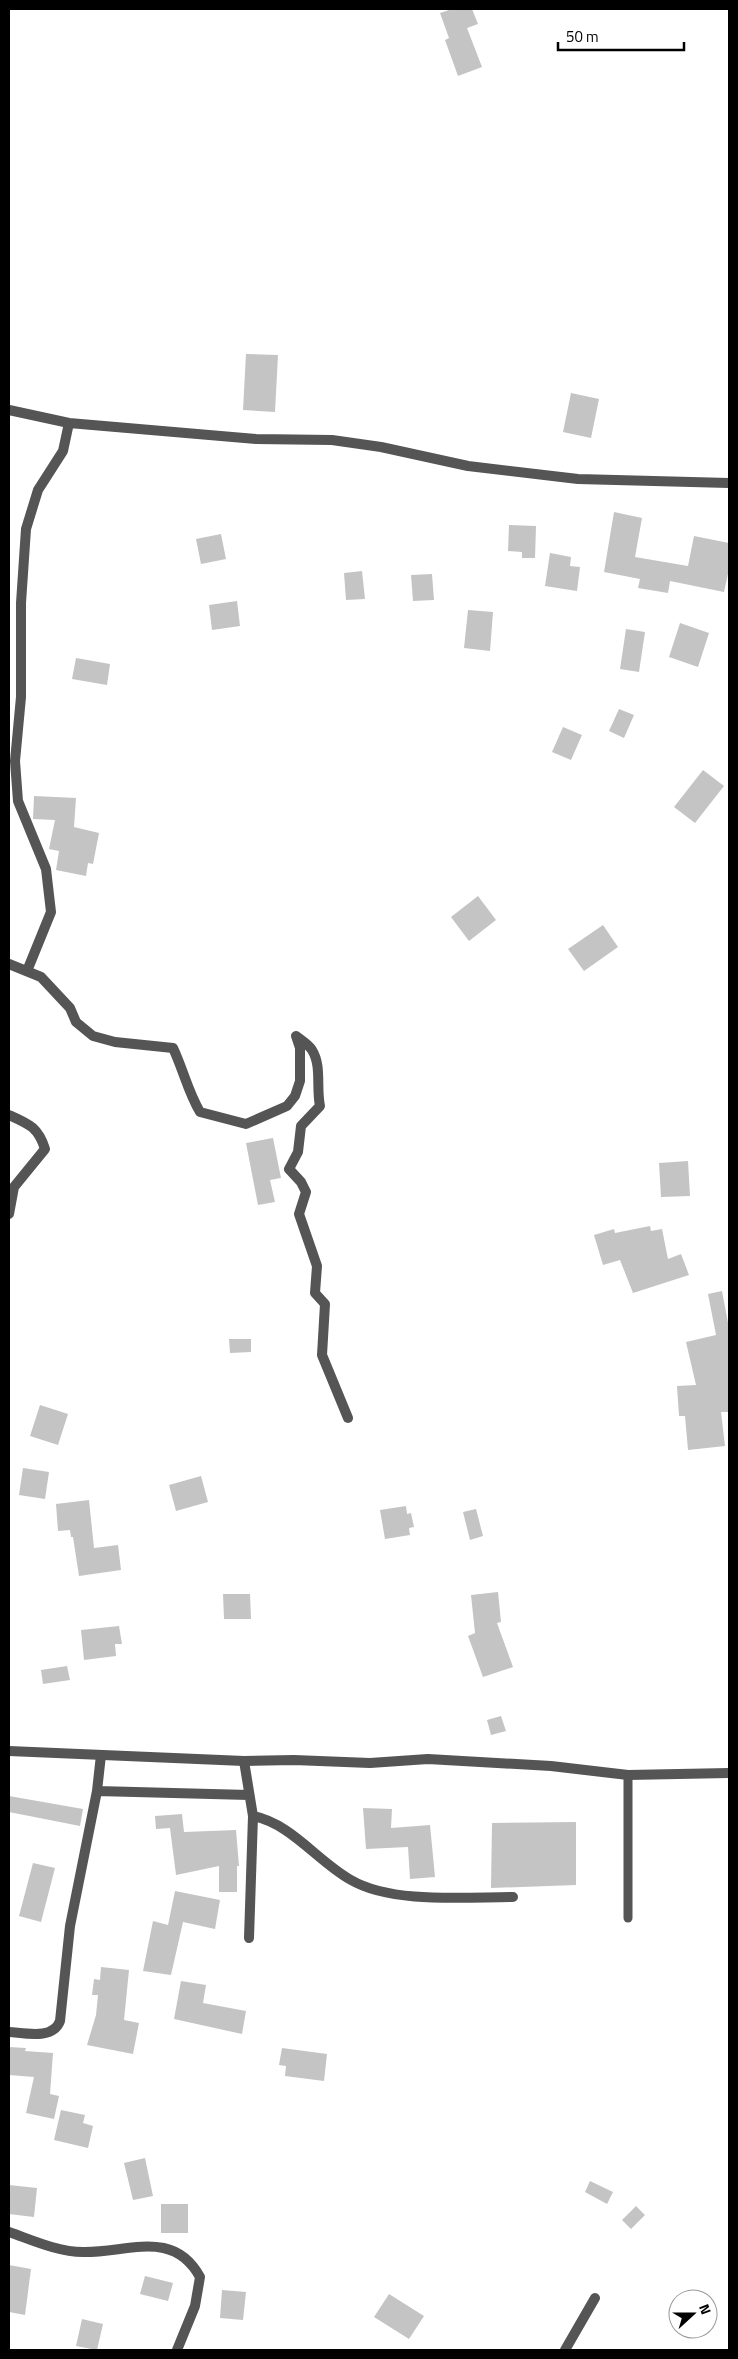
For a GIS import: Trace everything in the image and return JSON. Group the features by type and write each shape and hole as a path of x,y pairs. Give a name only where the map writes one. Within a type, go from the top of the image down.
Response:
{"street":[{"path":"9,410 69,423 256,439 332,440 381,446 468,466 578,479 729,483"},
{"path":"27,971 51,912 46,869 18,801 15,761 21,697 21,603 26,529 38,490 63,451 69,423"},
{"path":"9,964 41,977 70,1008 76,1022 93,1036 115,1042 173,1048 185,1073 191,1096 200,1112 246,1124 287,1106 295,1096 300,1081 300,1048 296,1036 312,1049 318,1071 316,1088 320,1106 302,1126 298,1152 289,1169 301,1182 306,1192 299,1214 317,1266 315,1293 325,1304 322,1355 348,1418"},
{"path":"9,1115 29,1124 40,1134 45,1149 14,1187 9,1214"},
{"path":"9,1751 244,1761 294,1760 370,1763 428,1759 476,1760 628,1775 729,1773"},
{"path":"9,2032 49,2032 58,2027 60,2021 70,1926 97,1791 101,1755"},
{"path":"244,1761 248,1795 253,1816 249,1938"},
{"path":"97,1791 248,1795"},
{"path":"253,1816 277,1824 351,1880 389,1895 513,1897"},
{"path":"9,2232 54,2247 82,2252 158,2246 178,2252 192,2262 200,2277 195,2306 177,2350"},
{"path":"565,2350 595,2298"}],"lane":[{"path":"628,1775 628,1918"}],"building":[{"path":"452,9 472,9 478,24 467,28 482,67 458,76 445,40 449,38 440,13"},
{"path":"246,354 278,355 275,412 243,410"},
{"path":"571,393 599,399 591,438 563,432"},
{"path":"614,512 642,518 635,557 688,566 694,536 729,543 729,569 724,592 670,581 668,593 638,588 640,579 604,572"},
{"path":"509,525 536,526 535,558 522,558 522,552 508,551"},
{"path":"221,534 226,559 201,564 196,539"},
{"path":"550,553 571,557 570,566 580,567 577,591 545,586"},
{"path":"362,571 365,599 346,600 344,573"},
{"path":"432,574 434,600 413,601 411,575"},
{"path":"237,601 240,626 212,630 209,605"},
{"path":"468,610 493,612 490,651 464,648"},
{"path":"680,623 709,633 698,667 669,657"},
{"path":"626,629 645,632 639,672 620,669"},
{"path":"76,658 110,664 107,685 72,679"},
{"path":"619,709 634,715 624,738 609,731"},
{"path":"563,727 582,735 571,760 552,752"},
{"path":"703,770 724,786 695,823 674,807"},
{"path":"34,796 76,798 74,827 99,833 93,864 88,863 86,876 56,870 59,851 49,849 55,820 33,819"},
{"path":"478,896 496,920 469,941 451,917"},
{"path":"603,925 618,947 584,971 568,949"},
{"path":"273,1138 281,1178 270,1180 275,1202 258,1205 246,1143"},
{"path":"688,1161 690,1196 661,1197 659,1163"},
{"path":"650,1226 651,1231 662,1229 668,1259 681,1254 689,1275 633,1293 620,1260 603,1265 594,1235 614,1229 615,1233"},
{"path":"722,1291 729,1328 729,1412 721,1412 725,1446 688,1450 685,1416 679,1416 677,1386 696,1385 686,1342 716,1335 708,1294"},
{"path":"229,1339 251,1339 251,1352 230,1353"},
{"path":"40,1405 68,1414 58,1445 30,1436"},
{"path":"23,1468 49,1472 45,1499 19,1495"},
{"path":"201,1476 208,1502 176,1511 169,1485"},
{"path":"89,1500 94,1548 118,1545 121,1570 79,1576 73,1537 71,1537 70,1530 58,1531 56,1504"},
{"path":"406,1506 407,1514 411,1513 414,1527 409,1528 410,1535 385,1539 380,1510"},
{"path":"476,1509 483,1536 470,1540 463,1512"},
{"path":"498,1592 501,1622 497,1623 513,1667 483,1677 468,1636 475,1633 471,1595"},
{"path":"223,1594 250,1594 251,1619 224,1619"},
{"path":"119,1626 122,1644 115,1644 116,1656 84,1660 81,1630"},
{"path":"67,1666 70,1680 43,1684 41,1670"},
{"path":"501,1716 506,1731 491,1735 487,1720"},
{"path":"9,1796 83,1809 80,1826 9,1812"},
{"path":"363,1808 392,1809 391,1828 430,1825 435,1877 410,1879 408,1847 366,1849"},
{"path":"182,1814 184,1832 236,1830 239,1866 237,1866 237,1892 219,1892 219,1866 176,1875 170,1828 156,1829 155,1816"},
{"path":"576,1822 576,1885 491,1888 492,1823"},
{"path":"33,1863 55,1868 41,1922 19,1916"},
{"path":"175,1891 220,1900 215,1929 183,1922 171,1975 143,1971 153,1921 168,1925"},
{"path":"101,1967 129,1970 124,2020 139,2023 133,2054 87,2045 96,2015 98,1995 92,1995 94,1979 100,1980"},
{"path":"181,1981 206,1985 203,2003 246,2011 242,2034 174,2019"},
{"path":"9,2047 26,2048 25,2051 53,2053 50,2094 59,2096 54,2119 26,2113 34,2077 9,2075"},
{"path":"282,2048 327,2054 324,2081 285,2076 286,2066 279,2065"},
{"path":"61,2110 85,2115 83,2123 93,2126 88,2148 54,2140"},
{"path":"145,2158 153,2196 133,2200 124,2163"},
{"path":"590,2181 613,2192 607,2204 585,2192"},
{"path":"9,2185 37,2188 34,2217 9,2214"},
{"path":"161,2204 188,2204 188,2233 161,2233"},
{"path":"636,2206 645,2215 631,2229 622,2220"},
{"path":"9,2265 31,2269 25,2315 9,2312"},
{"path":"145,2276 173,2283 168,2301 140,2294"},
{"path":"222,2290 246,2292 243,2320 220,2318"},
{"path":"389,2294 424,2316 409,2339 374,2317"},
{"path":"82,2319 103,2324 97,2350 76,2346"}]}
